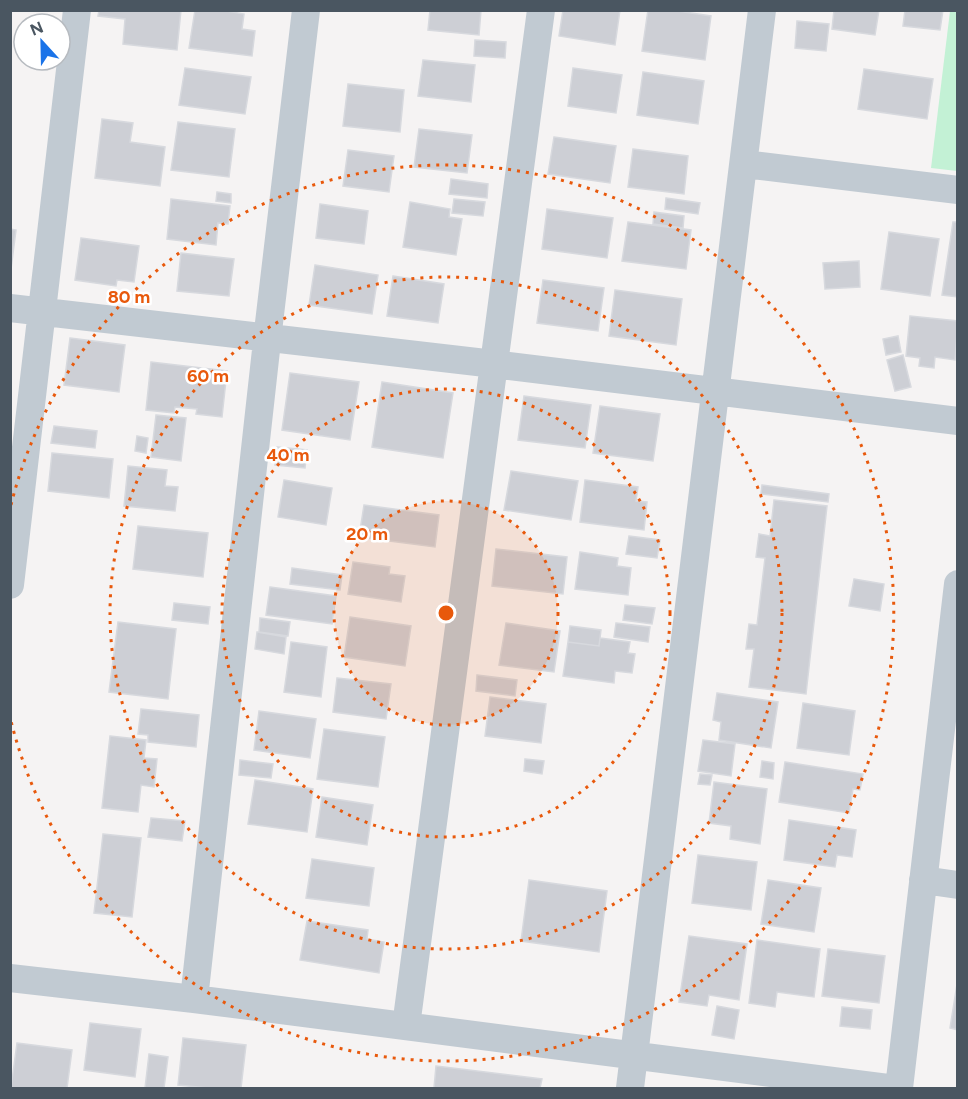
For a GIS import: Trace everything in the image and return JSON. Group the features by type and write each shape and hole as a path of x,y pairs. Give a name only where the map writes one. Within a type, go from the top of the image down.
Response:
{"street":[{"path":"10,585 77,10"},
{"path":"194,999 267,338 306,10"},
{"path":"406,1026 541,10"},
{"path":"630,1089 762,10"},
{"path":"744,164 957,190"},
{"path":"10,308 495,364 957,421"},
{"path":"899,1089 957,584"},
{"path":"923,880 957,885"},
{"path":"10,978 194,999 888,1089"}],"green space":[{"path":"950,11 958,11 957,171 931,168"}],"building":[{"path":"99,10 181,10 177,50 123,44 125,19 98,16"},
{"path":"195,10 221,10 244,14 242,29 255,31 252,56 189,48"},
{"path":"430,10 481,10 479,35 428,30"},
{"path":"563,10 620,10 615,45 559,36"},
{"path":"648,10 671,10 711,16 705,60 642,51"},
{"path":"834,10 879,10 875,35 832,29"},
{"path":"905,10 943,10 940,30 903,26"},
{"path":"797,21 829,24 826,51 795,48"},
{"path":"475,40 506,42 505,58 474,56"},
{"path":"423,60 475,65 471,102 418,96"},
{"path":"185,68 251,77 245,114 179,105"},
{"path":"573,68 622,75 616,113 568,106"},
{"path":"864,69 933,79 927,119 858,109"},
{"path":"643,72 704,81 698,124 637,115"},
{"path":"348,84 404,90 400,132 343,126"},
{"path":"102,119 133,123 130,142 165,147 160,186 95,178"},
{"path":"178,122 235,129 229,177 171,170"},
{"path":"419,129 472,135 467,173 414,167"},
{"path":"554,137 616,146 610,183 548,174"},
{"path":"633,149 688,156 684,194 628,187"},
{"path":"348,150 394,156 389,192 343,186"},
{"path":"451,179 488,184 487,198 449,194"},
{"path":"217,192 231,194 231,203 216,201"},
{"path":"666,198 700,203 698,214 665,209"},
{"path":"171,199 230,206 228,224 218,223 216,245 167,239"},
{"path":"454,199 485,202 483,216 452,213"},
{"path":"410,202 450,209 449,217 462,219 456,255 403,247"},
{"path":"320,204 368,211 364,244 316,238"},
{"path":"547,209 613,218 607,258 542,249"},
{"path":"654,212 684,216 683,228 653,224"},
{"path":"628,222 691,230 686,269 622,261"},
{"path":"953,222 958,222 958,297 942,295"},
{"path":"10,229 16,230 11,269 10,269"},
{"path":"889,232 939,239 930,296 881,289"},
{"path":"81,238 139,246 134,282 117,280 116,286 75,280"},
{"path":"181,253 234,259 229,296 177,291"},
{"path":"859,261 860,287 825,289 823,263"},
{"path":"315,265 378,275 372,314 309,305"},
{"path":"393,276 444,284 438,323 387,316"},
{"path":"543,280 604,288 598,331 537,323"},
{"path":"615,290 682,299 676,345 609,336"},
{"path":"910,316 958,321 955,360 935,357 934,368 919,366 920,358 906,356"},
{"path":"898,336 901,352 886,355 883,339"},
{"path":"70,338 125,345 119,392 64,385"},
{"path":"903,355 911,387 895,391 887,360"},
{"path":"151,362 227,371 222,417 196,414 197,409 175,407 174,413 146,410"},
{"path":"290,373 359,382 350,440 282,430"},
{"path":"382,382 453,393 443,458 372,447"},
{"path":"524,396 591,405 585,448 518,440"},
{"path":"600,406 660,414 653,461 593,453"},
{"path":"156,415 186,418 181,461 151,457"},
{"path":"54,426 97,431 95,448 51,443"},
{"path":"137,436 148,438 146,453 135,451"},
{"path":"277,447 307,450 305,468 275,465"},
{"path":"52,453 113,459 109,498 48,491"},
{"path":"128,466 167,470 165,486 178,487 175,511 124,506"},
{"path":"511,471 578,481 571,520 504,510"},
{"path":"284,480 332,488 326,525 278,517"},
{"path":"585,480 638,487 636,501 647,502 644,530 580,522"},
{"path":"762,485 829,494 828,502 761,494"},
{"path":"774,500 827,506 806,694 749,687 754,649 746,649 749,624 757,625 765,558 756,557 759,534 770,536"},
{"path":"364,505 439,515 435,547 359,537"},
{"path":"138,526 208,533 203,577 133,569"},
{"path":"629,536 660,540 657,558 626,554"},
{"path":"496,549 567,557 563,594 492,586"},
{"path":"580,552 618,558 617,566 631,568 628,595 575,589"},
{"path":"353,562 390,567 389,574 405,576 401,602 348,594"},
{"path":"292,568 342,575 340,590 290,584"},
{"path":"854,579 884,584 880,611 849,606"},
{"path":"270,587 336,596 332,624 266,615"},
{"path":"174,603 210,607 208,624 172,620"},
{"path":"625,605 655,608 652,624 623,620"},
{"path":"350,617 411,626 405,666 344,657"},
{"path":"260,618 290,622 288,636 259,632"},
{"path":"118,622 176,629 168,699 109,692"},
{"path":"506,623 560,631 554,672 499,665"},
{"path":"616,623 650,627 648,642 614,637"},
{"path":"570,626 601,630 599,646 568,642"},
{"path":"257,632 286,637 284,654 255,649"},
{"path":"600,638 630,642 628,653 635,654 632,673 615,671 614,683 563,676 568,642 599,646"},
{"path":"291,642 327,647 321,697 284,692"},
{"path":"477,675 517,680 515,696 476,691"},
{"path":"337,678 391,684 386,719 333,712"},
{"path":"717,693 778,702 771,748 719,740 721,722 713,720"},
{"path":"490,697 546,704 541,743 485,736"},
{"path":"803,703 855,711 849,755 797,748"},
{"path":"141,709 199,715 196,747 148,742 148,735 138,734"},
{"path":"259,711 316,719 310,758 254,750"},
{"path":"324,729 385,737 378,787 317,779"},
{"path":"110,736 146,740 144,758 157,759 154,787 141,785 138,812 102,808"},
{"path":"703,740 735,744 731,776 698,771"},
{"path":"525,759 544,761 542,774 524,771"},
{"path":"240,760 273,764 271,778 239,775"},
{"path":"762,761 774,763 773,779 760,777"},
{"path":"785,762 863,774 860,790 853,789 849,813 779,802"},
{"path":"700,774 712,775 710,785 698,784"},
{"path":"255,780 313,789 307,832 248,824"},
{"path":"714,782 767,789 760,844 730,839 731,826 709,823"},
{"path":"322,797 373,805 367,845 316,837"},
{"path":"151,818 185,821 182,841 148,837"},
{"path":"789,820 856,830 852,857 837,855 835,867 784,860"},
{"path":"103,834 141,838 132,917 94,913"},
{"path":"698,855 757,862 751,910 692,903"},
{"path":"312,859 374,868 369,906 306,898"},
{"path":"529,880 607,891 599,952 521,941"},
{"path":"768,880 821,888 814,932 761,924"},
{"path":"307,921 368,930 367,939 384,942 379,973 300,960"},
{"path":"689,936 747,944 739,1000 709,995 707,1006 679,1002"},
{"path":"757,940 820,949 814,997 777,992 775,1007 749,1003"},
{"path":"828,949 885,956 879,1003 822,996"},
{"path":"958,978 958,1030 950,1028"},
{"path":"717,1006 739,1010 734,1039 712,1035"},
{"path":"842,1007 872,1010 870,1029 840,1026"},
{"path":"90,1023 141,1029 135,1077 84,1070"},
{"path":"183,1038 246,1045 241,1088 178,1085"},
{"path":"17,1043 72,1050 67,1088 11,1088"},
{"path":"149,1054 168,1057 164,1088 145,1088"},
{"path":"436,1066 542,1079 540,1088 434,1088"}]}
